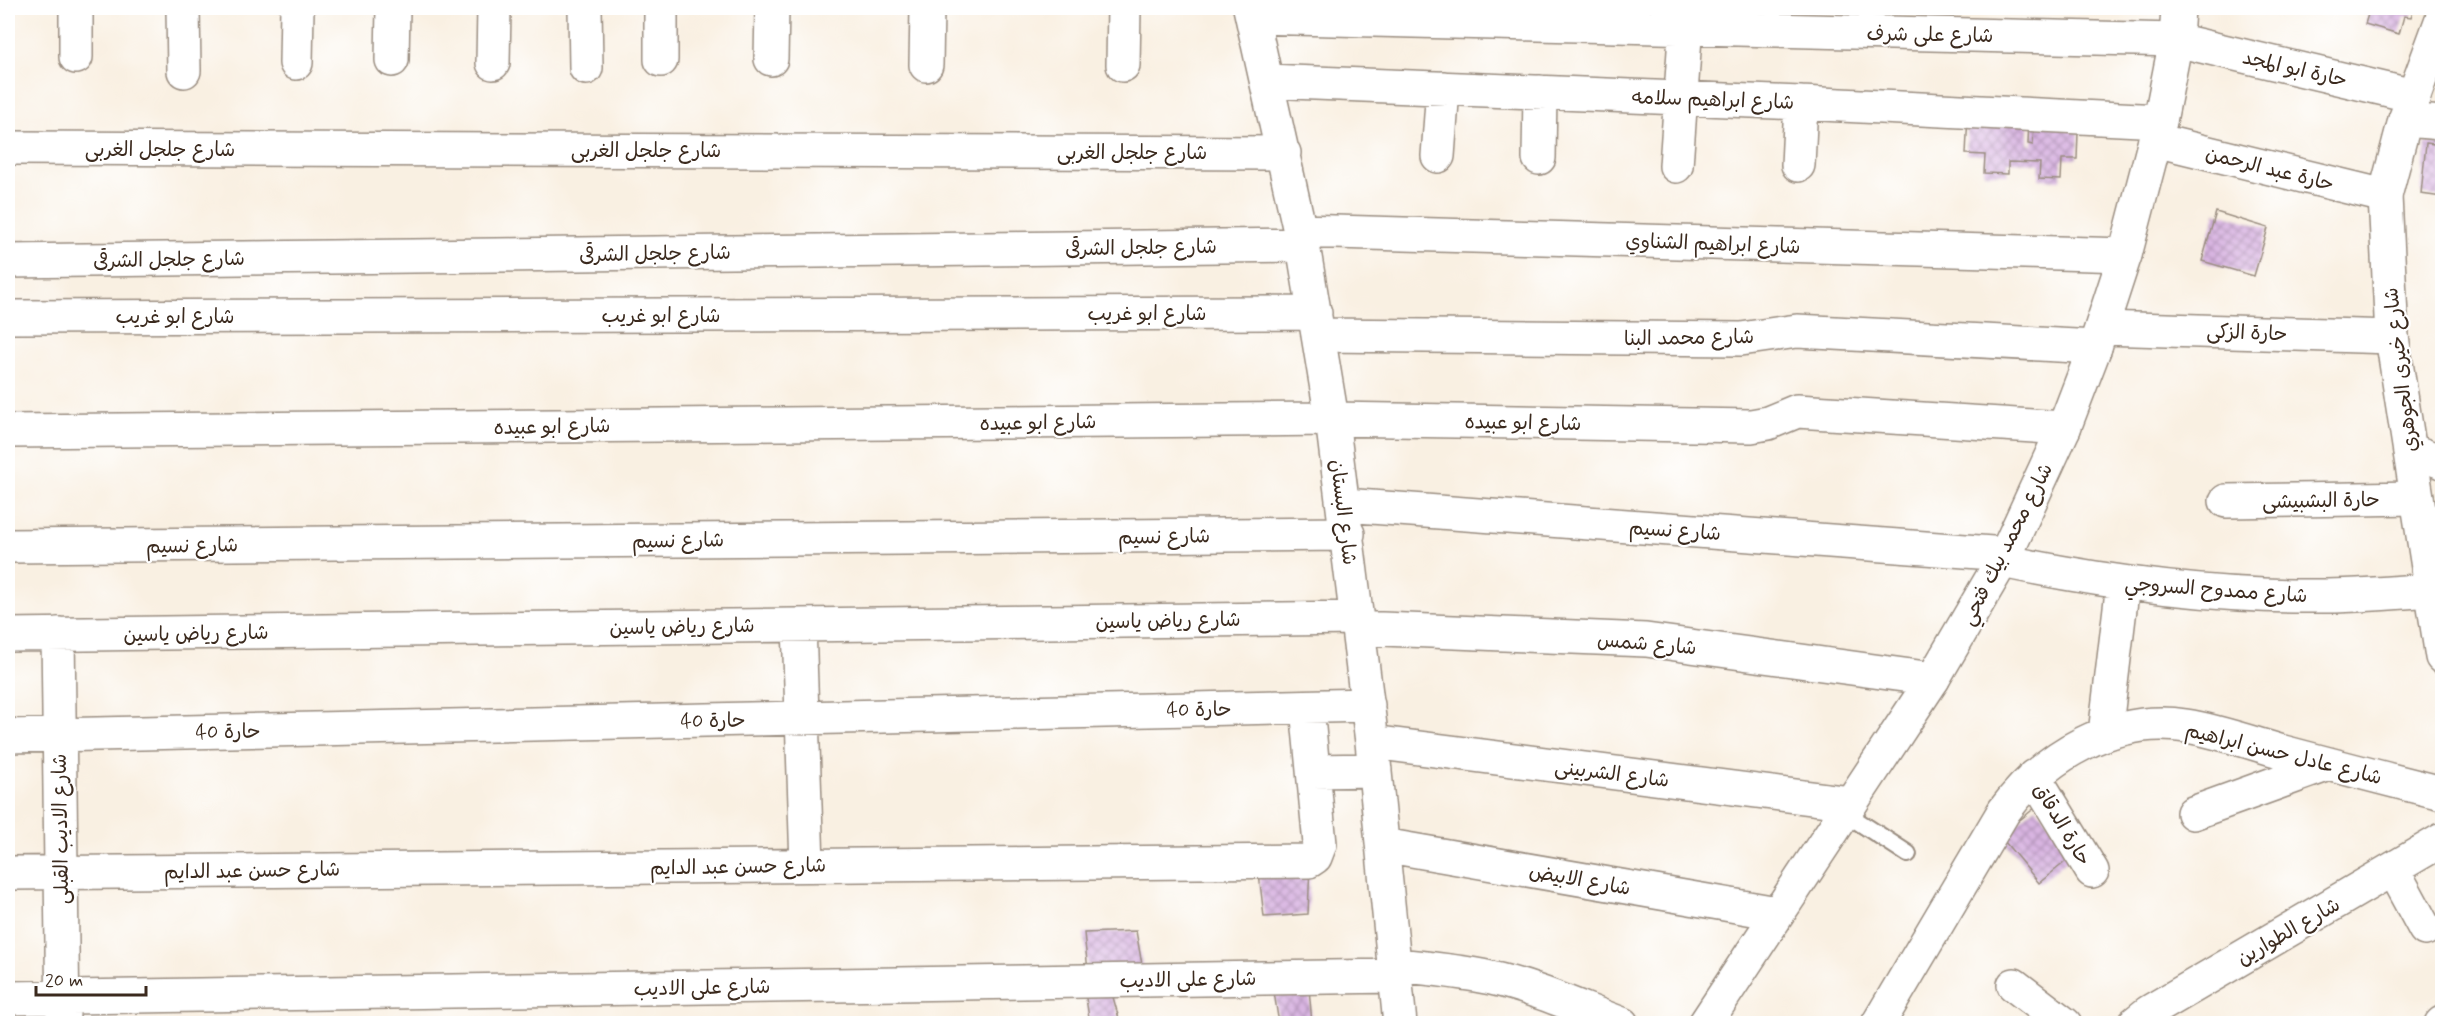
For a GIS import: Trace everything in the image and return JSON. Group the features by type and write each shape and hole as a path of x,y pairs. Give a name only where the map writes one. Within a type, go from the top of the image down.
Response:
{"street":[{"path":"76,8 76,57"},
{"path":"183,8 184,71"},
{"path":"296,63 297,8"},
{"path":"392,60 393,8"},
{"path":"493,63 494,8"},
{"path":"585,8 586,68"},
{"path":"661,8 661,60"},
{"path":"771,59 772,8"},
{"path":"926,65 927,8"},
{"path":"1123,65 1124,8"},
{"name":"شارع محمد بيك فتحي","path":"1706,1023 1934,679 2004,557 2064,428 2098,337 2125,255 2157,131 2176,40 2178,8"},
{"name":"شارع على شرف","path":"1251,12 1687,18 2176,40"},
{"name":"شارع البستان","path":"1251,12 1302,238 1332,419 1374,756 1400,1023"},
{"path":"1676,166 1687,18"},
{"name":"شارع خيرى الجوهري","path":"2442,19 2409,108 2385,196 2392,337 2442,657"},
{"name":"حارة ابو المجد","path":"2176,40 2409,108 2442,123"},
{"name":"شارع ابراهيم سلامه","path":"1267,81 1801,103 2157,131"},
{"path":"1438,156 1443,88"},
{"path":"1539,158 1540,92"},
{"path":"1798,165 1801,103"},
{"name":"حارة عبد الرحمن","path":"2157,131 2385,196"},
{"name":"شارع جلجل الغربى","path":"8,148 1284,153"},
{"name":"شارع ابراهيم الشناوي","path":"1302,238 2125,255"},
{"name":"شارع جلجل الشرقى","path":"8,261 1302,238"},
{"name":"شارع ابو غريب","path":"8,317 1317,324"},
{"name":"شارع محمد البنا","path":"1317,324 1741,339 1797,331 2098,337"},
{"name":"حارة الزكى","path":"2098,337 2392,337"},
{"name":"شارع ابو عبيده","path":"8,431 1332,419 1751,426 1768,423 1797,411 2064,428"},
{"path":"2410,450 2442,462"},
{"name":"حارة البشبيشى","path":"2226,501 2416,498"},
{"name":"شارع نسيم","path":"8,546 1346,520 2004,557"},
{"name":"شارع ممدوح السروجي","path":"2004,557 2123,583 2184,591 2308,597 2431,590"},
{"path":"2105,734 2123,583"},
{"name":"شارع رياض ياسين","path":"8,635 799,625 1358,623"},
{"name":"شارع شمس","path":"1358,623 1646,640 1934,679"},
{"path":"799,625 807,866"},
{"name":"شارع الاديب القبلى","path":"58,634 63,1010"},
{"name":"حارة 40","path":"8,736 1368,705"},
{"name":"شارع حسن عبد الدايم","path":"8,873 1309,861 1315,857 1320,844 1307,707"},
{"name":"شارع عادل حسن ابراهيم","path":"1878,1023 2004,811 2034,776 2067,751 2105,734 2131,728 2185,726 2442,793"},
{"name":"شارع الشربينى","path":"1313,771 1374,756 1848,808"},
{"path":"2193,813 2329,764"},
{"name":"حارة الدقاق","path":"2034,776 2092,871"},
{"name":"شارع الطوارين","path":"2134,1023 2442,840"},
{"name":"شارع الابيض","path":"1383,845 1777,913"},
{"path":"2393,870 2425,929"},
{"name":"شارع على الاديب","path":"8,998 63,1010 1444,969 1493,979 1541,993 1622,1023"},
{"path":"2014,985 2065,1023"}],"lane":[{"path":"1848,808 1908,854"}],"building":[{"path":"2370,8 2414,8 2411,17 2404,16 2399,34 2365,24"},
{"path":"1968,115 2029,119 2028,144 2033,145 2034,120 2078,133 2077,159 2062,159 2061,180 2039,179 2040,163 2008,162 2008,174 1984,173 1985,155 1966,154"},
{"path":"2426,143 2442,145 2442,197 2421,194"},
{"path":"2216,212 2268,228 2254,276 2202,261"},
{"path":"2036,807 2075,854 2039,883 2000,836"},
{"path":"1310,864 1308,914 1264,917 1258,865"},
{"path":"1136,931 1143,970 1088,971 1084,933"},
{"path":"1309,988 1312,1024 1279,1024 1274,992"},
{"path":"1111,990 1120,1022 1090,1024 1085,992"}]}
